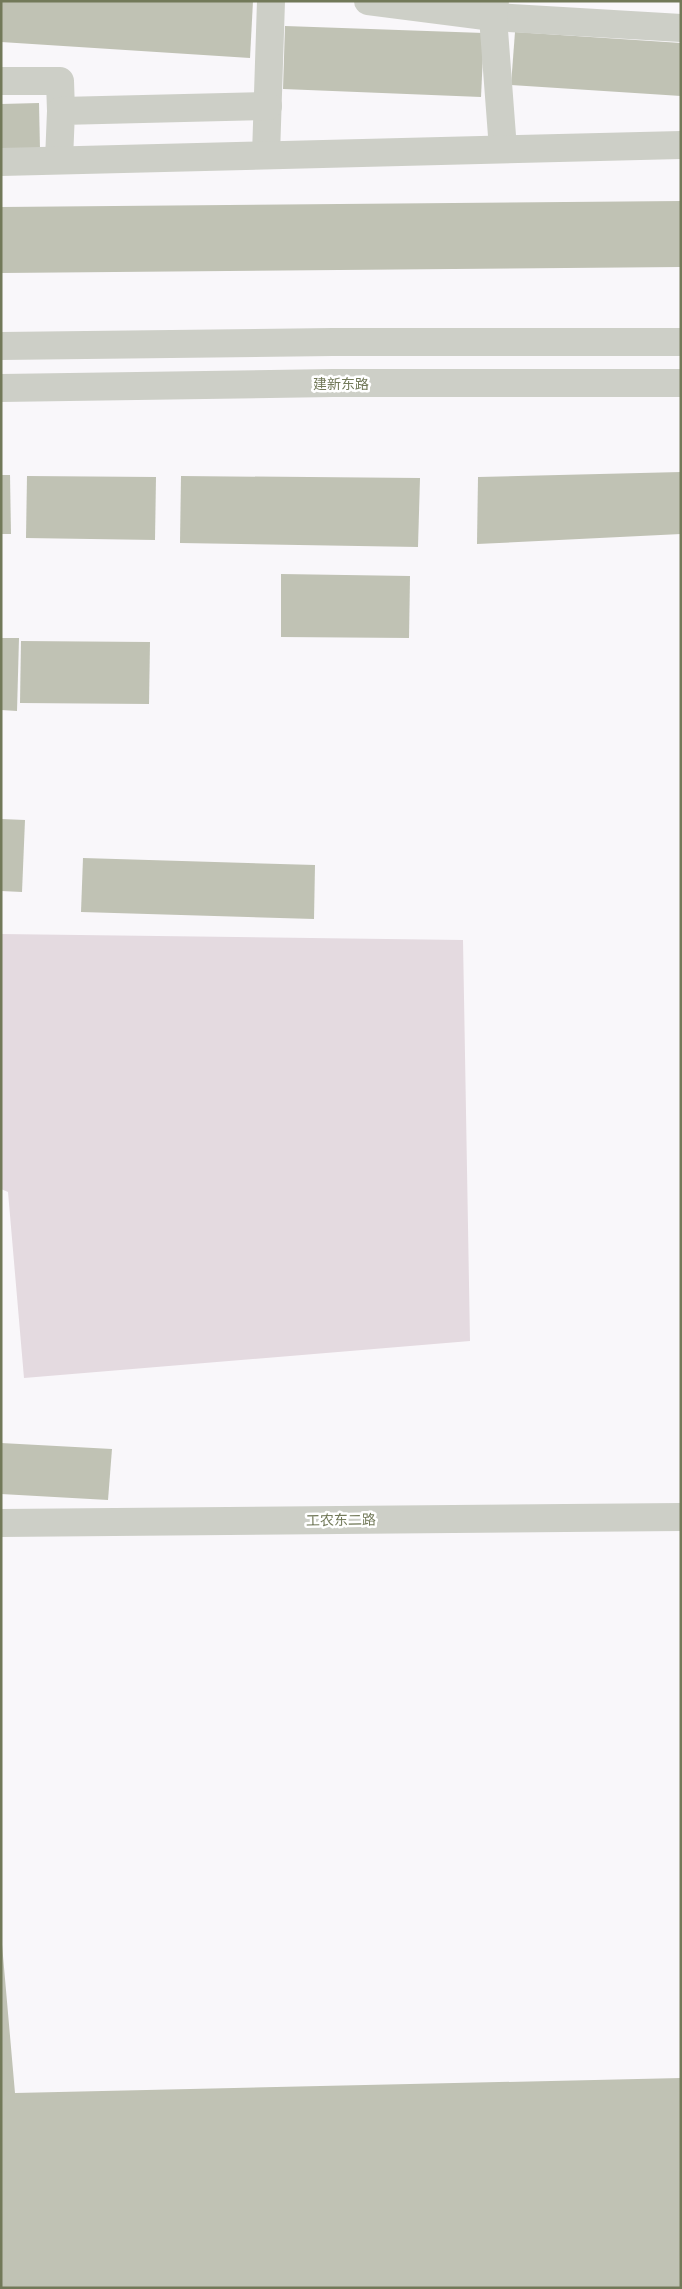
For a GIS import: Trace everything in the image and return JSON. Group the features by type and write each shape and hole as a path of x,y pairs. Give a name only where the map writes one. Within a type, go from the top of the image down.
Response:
{"street":[{"path":"266,155 271,1"},
{"path":"368,1 494,9 681,28"},
{"path":"494,9 503,149"},
{"path":"1,81 60,81 61,111 58,160"},
{"path":"61,111 268,106"},
{"path":"1,162 681,144"},
{"path":"1,346 333,342 681,342"},
{"name":"建新东路","path":"1,388 333,383 681,384"},
{"name":"工农东二路","path":"1,1524 681,1517"}],"shaded area":[{"path":"1,934 463,940 470,1341 24,1378 8,1192 1,1189"}],"building":[{"path":"1,1 253,1 250,58 1,42"},
{"path":"285,26 484,33 481,97 283,89"},
{"path":"515,32 681,43 681,96 511,85"},
{"path":"39,103 40,150 1,150 1,104"},
{"path":"681,201 681,267 2,273 1,207"},
{"path":"681,472 681,534 477,544 478,477"},
{"path":"1,475 10,475 11,534 1,534"},
{"path":"27,476 156,477 155,540 26,538"},
{"path":"181,476 420,478 418,547 180,543"},
{"path":"281,574 410,576 409,638 281,637"},
{"path":"1,638 19,638 17,711 1,710"},
{"path":"21,641 150,642 149,704 20,703"},
{"path":"1,819 25,820 22,892 1,891"},
{"path":"83,858 315,865 314,919 81,912"},
{"path":"1,1443 112,1449 108,1500 1,1494"},
{"path":"1,1933 15,2093 681,2078 681,2288 1,2288"}]}
